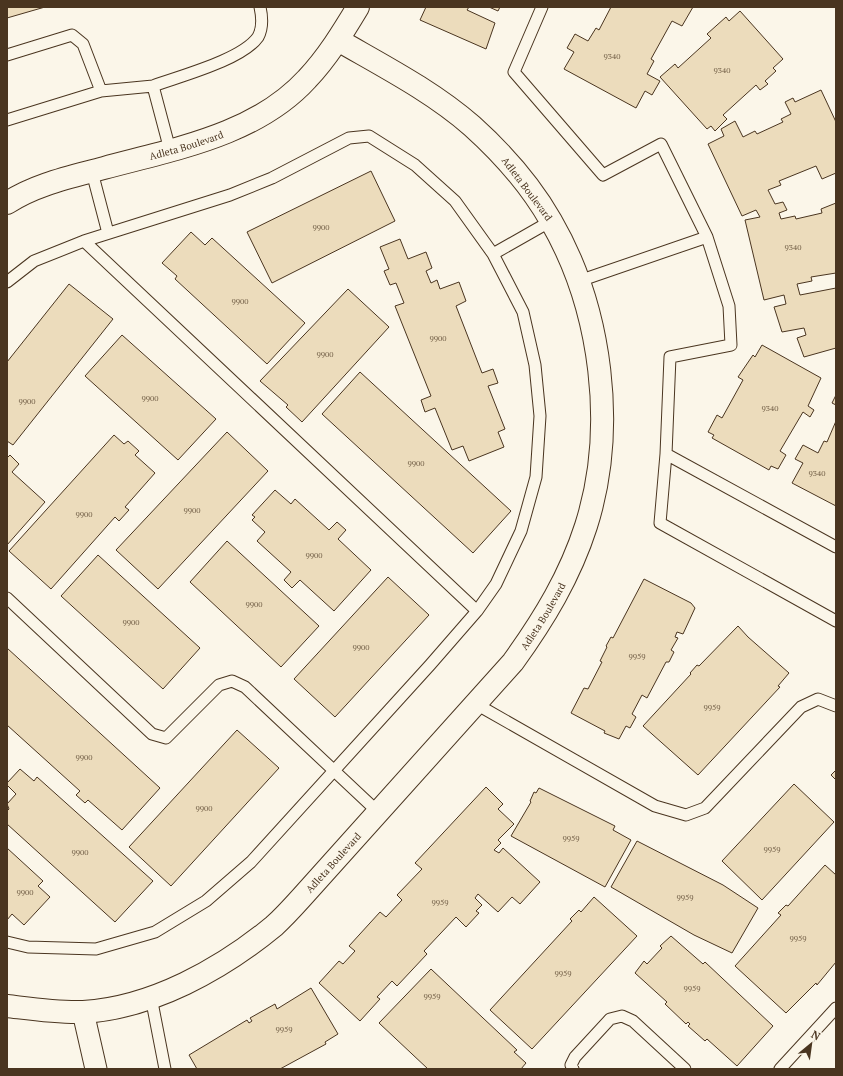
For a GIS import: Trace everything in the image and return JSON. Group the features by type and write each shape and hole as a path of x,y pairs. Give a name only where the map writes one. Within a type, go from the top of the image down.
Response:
{"street":[{"name":"Adleta Boulevard","path":"7,203 21,194 57,181 214,137 247,123 283,101 307,79 338,40 358,7"},
{"name":"Adleta Boulevard","path":"7,1006 37,1010 83,1012 118,1006 151,997 188,983 225,962 275,924 513,662 558,594 587,524 595,490 601,444 603,413 598,356 579,281 551,221 527,186 503,158 471,125 441,102 338,40"},
{"path":"83,1012 96,1069"}],"lane":[{"path":"7,120 101,92 153,86 235,56 248,47 259,36 263,18 260,7"},
{"path":"542,7 514,72 603,175 661,144 707,237 729,306 731,345 670,357 666,454 660,523 836,620"},
{"path":"7,55 72,35 83,44 101,92"},
{"path":"153,86 170,150"},
{"path":"7,282 34,261 84,241 230,195 272,178 349,138 369,136 415,165 455,201 493,254 523,312 535,365 540,416 536,477 521,531 496,584 477,611 337,774 251,862 206,901 155,932 96,949 28,947 7,942"},
{"path":"92,172 108,233"},
{"path":"493,254 551,221"},
{"path":"579,281 707,237"},
{"path":"84,241 477,611"},
{"path":"666,454 836,547"},
{"path":"7,598 152,734 166,738 219,685 232,682 246,687 378,812"},
{"path":"476,704 655,806 686,815 705,808 800,707 818,699 836,706"},
{"path":"151,997 165,1069"},
{"path":"780,1069 836,1008"},
{"path":"573,1069 571,1065 575,1057 610,1019 622,1016 633,1021 685,1069"}],"building":[{"path":"7,7 45,7 7,18"},
{"path":"426,7 469,7 467,10 495,23 486,49 420,20"},
{"path":"489,7 500,7 498,11"},
{"path":"611,7 693,7 682,26 672,21 651,59 654,61 647,74 660,81 652,95 645,91 636,108 564,69 574,52 567,48 575,34 588,41 596,28 599,30"},
{"path":"740,11 783,59 773,68 776,71 765,81 768,84 760,90 756,85 723,115 727,119 715,131 711,126 707,129 660,77 675,64 678,68 711,38 707,34 726,17 729,21"},
{"path":"821,90 836,122 836,173 822,179 816,166 779,181 781,185 768,190 775,204 783,202 787,210 779,213 781,219 795,216 796,219 822,213 821,209 836,203 836,273 811,277 812,281 797,284 800,295 836,288 836,348 804,357 797,338 806,335 804,328 782,332 774,307 786,304 784,295 764,300 745,220 760,217 756,210 742,216 708,144 724,136 721,129 735,121 743,137 755,131 757,134 783,122 781,119 791,114 785,102 793,98 795,102"},
{"path":"371,171 395,221 272,283 247,232"},
{"path":"191,232 205,245 212,238 305,323 267,364 175,279 177,276 162,263"},
{"path":"400,239 408,259 426,252 432,268 426,271 431,283 437,280 440,289 459,282 466,301 456,306 482,373 493,369 498,383 488,386 505,429 498,432 504,447 469,461 463,446 452,450 435,408 425,412 421,400 431,396 395,306 404,303 396,283 390,285 384,271 389,269 380,247"},
{"path":"69,284 113,319 13,445 7,441 7,362"},
{"path":"348,289 389,327 302,422 286,407 288,405 260,381"},
{"path":"122,335 216,419 178,460 85,376"},
{"path":"762,345 821,378 808,406 814,410 810,417 803,412 780,451 786,455 778,469 771,466 769,470 712,438 714,435 708,432 717,415 722,418 743,380 738,377 753,355 755,357"},
{"path":"360,372 511,511 473,553 322,414"},
{"path":"836,395 836,405 832,403"},
{"path":"836,421 836,506 792,483 803,463 795,459 803,445 818,453 824,441 827,442"},
{"path":"227,432 268,471 158,589 116,550"},
{"path":"114,435 124,444 128,441 139,451 135,455 155,473 125,507 129,510 119,521 115,517 51,589 9,551"},
{"path":"10,455 19,464 12,472 45,502 7,545 7,458"},
{"path":"275,490 291,504 295,499 329,530 337,522 346,530 338,539 371,570 334,611 300,580 292,588 284,580 291,572 257,541 265,532 252,520 255,517 252,515"},
{"path":"227,541 319,626 281,667 190,582"},
{"path":"98,555 200,648 163,689 61,596"},
{"path":"388,577 429,615 335,717 294,679"},
{"path":"644,579 691,603 695,608 683,634 677,632 675,637 678,638 671,650 674,652 669,662 666,662 647,698 642,695 632,714 636,717 630,728 626,726 619,739 604,733 605,731 571,713 584,688 588,689 602,662 600,661 607,647 606,646 611,637 613,638"},
{"path":"738,626 748,637 789,673 778,686 780,687 698,775 643,726 691,674 690,673 697,665 699,666"},
{"path":"7,648 160,788 122,830 88,800 85,803 76,795 80,791 7,725"},
{"path":"237,730 279,768 171,886 129,847"},
{"path":"20,769 34,781 37,777 153,881 115,922 7,824 7,811 9,809 7,804 16,794 7,785 7,783"},
{"path":"836,770 836,780 831,775"},
{"path":"794,784 834,822 762,900 722,861"},
{"path":"486,787 503,804 498,809 514,824 498,840 501,843 494,850 499,853 503,848 540,882 520,904 512,897 498,912 478,894 475,898 482,905 476,911 479,913 466,927 456,917 424,951 427,954 397,986 392,981 377,997 380,999 360,1021 319,983 339,961 343,964 355,951 349,946 380,912 386,917 402,900 397,895 422,869 415,863"},
{"path":"539,788 615,826 613,830 631,840 605,887 511,836 531,802 530,801 534,792 536,793"},
{"path":"637,841 723,885 758,908 732,953 694,935 611,887"},
{"path":"7,848 43,881 38,886 50,897 24,925 12,914 7,920"},
{"path":"825,865 836,875 836,962 817,985 816,983 786,1013 735,966 781,915 778,913 786,905 788,906"},
{"path":"594,897 637,936 532,1049 490,1010 572,921 570,919 579,910 581,912"},
{"path":"671,936 703,964 705,962 773,1026 737,1066 707,1039 705,1041 688,1026 690,1024 688,1022 686,1024 665,1004 667,1002 635,973 644,961 647,964 662,948 660,946"},
{"path":"431,969 517,1050 514,1052 526,1063 521,1069 428,1069 379,1023"},
{"path":"311,988 338,1034 325,1042 326,1044 280,1069 197,1069 189,1055 247,1020 249,1023 252,1021 250,1018 275,1004 277,1009"}]}
